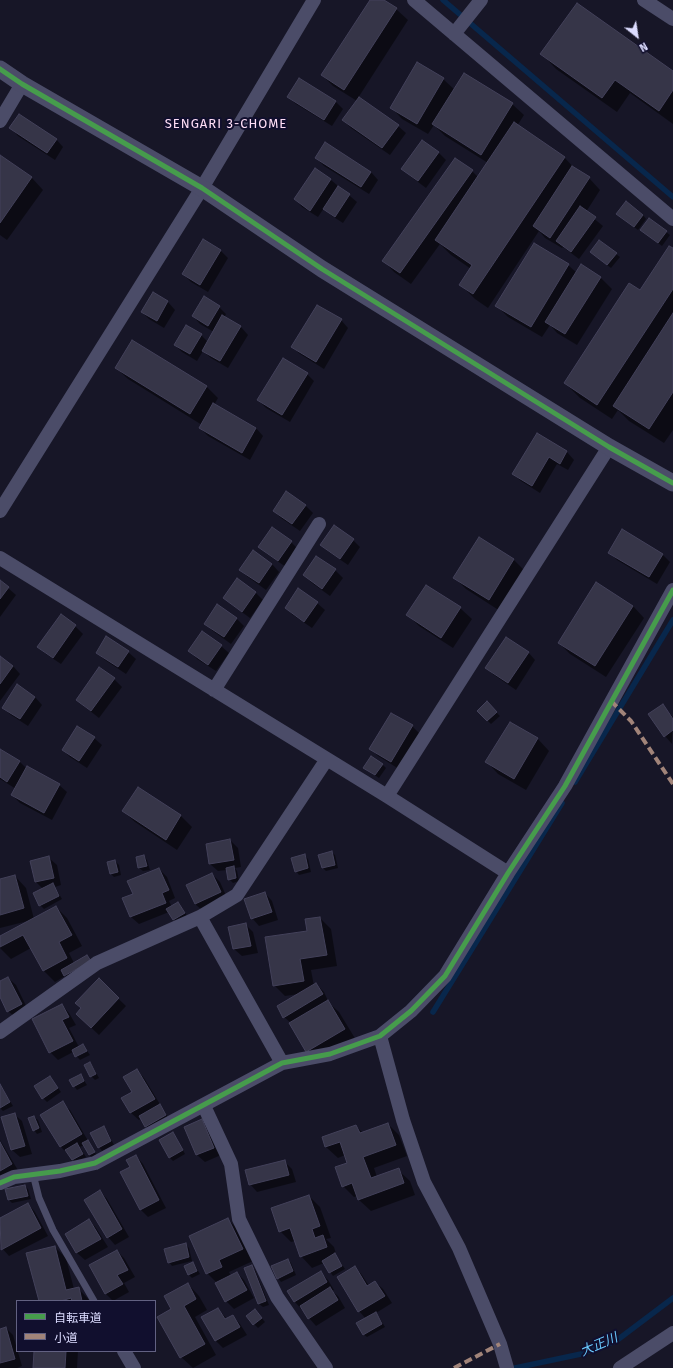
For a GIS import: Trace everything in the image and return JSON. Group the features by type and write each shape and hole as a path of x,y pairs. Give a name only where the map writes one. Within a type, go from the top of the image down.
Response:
{"street":[{"path":"0,511 202,188 314,0"},
{"path":"414,0 673,219"},
{"path":"454,34 481,0"},
{"path":"644,0 673,19"},
{"path":"0,69 22,84 202,188 322,269 609,447 673,483"},
{"path":"0,121 22,84"},
{"path":"387,796 609,447"},
{"path":"214,690 319,524"},
{"path":"0,558 387,796 508,873"},
{"path":"0,1183 14,1177 60,1171 95,1163 282,1063 330,1054 380,1036 411,1011 445,976 508,873 565,786 673,590"},
{"path":"0,1032 97,963 200,917 237,895 327,759"},
{"path":"200,917 282,1063"},
{"path":"380,1036 403,1120 424,1182 459,1248 500,1344 507,1368"},
{"path":"204,1106 231,1164 239,1219 277,1296 326,1368"},
{"path":"620,1368 673,1333"},
{"path":"125,1352 134,1368"}],"lane":[{"path":"33,1174 39,1198 53,1230 93,1300"}],"building":[{"path":"370,0 384,0 397,8 344,90 321,75"},
{"path":"577,3 673,71 673,90 659,111 615,80 602,98 540,54"},
{"path":"417,62 444,78 417,124 390,108"},
{"path":"464,73 513,103 481,155 432,124"},
{"path":"299,78 336,101 324,120 287,97"},
{"path":"359,97 399,125 382,148 342,120"},
{"path":"19,114 57,139 47,153 9,128"},
{"path":"514,122 565,157 473,294 459,285 472,265 435,240"},
{"path":"422,140 439,152 418,181 401,169"},
{"path":"325,142 371,172 361,187 315,158"},
{"path":"0,155 32,177 0,223"},
{"path":"455,158 473,170 400,273 382,261"},
{"path":"572,166 590,177 550,238 533,226"},
{"path":"315,168 331,179 310,211 294,199"},
{"path":"338,186 350,194 335,217 323,209"},
{"path":"626,201 643,215 634,227 616,214"},
{"path":"580,206 596,217 571,252 556,241"},
{"path":"649,218 667,231 658,243 640,230"},
{"path":"203,239 221,250 200,285 182,274"},
{"path":"599,240 617,253 607,265 590,252"},
{"path":"534,243 569,264 531,327 495,306"},
{"path":"669,246 673,248 673,289 597,405 564,383 629,283 640,290"},
{"path":"581,264 601,277 565,334 545,322"},
{"path":"153,292 168,301 157,321 141,312"},
{"path":"204,296 220,306 208,326 192,316"},
{"path":"317,305 342,319 316,362 291,347"},
{"path":"673,313 673,392 649,429 613,406"},
{"path":"222,315 241,326 220,361 202,351"},
{"path":"186,325 202,334 190,354 174,345"},
{"path":"132,340 207,386 190,414 115,368"},
{"path":"283,358 308,373 282,415 257,400"},
{"path":"213,403 256,428 242,453 199,428"},
{"path":"537,433 567,451 560,464 549,457 532,486 512,474"},
{"path":"286,491 306,505 292,524 273,511"},
{"path":"334,525 354,539 340,559 320,545"},
{"path":"272,527 292,541 278,561 258,547"},
{"path":"622,529 663,554 649,577 608,553"},
{"path":"479,537 514,559 489,600 453,578"},
{"path":"253,550 272,564 259,583 239,570"},
{"path":"316,556 336,569 322,589 303,575"},
{"path":"237,578 256,592 242,612 223,598"},
{"path":"0,580 9,587 0,599"},
{"path":"596,582 633,606 595,666 558,643"},
{"path":"426,585 461,607 441,638 406,615"},
{"path":"298,588 318,602 304,622 285,608"},
{"path":"217,604 237,618 224,637 204,624"},
{"path":"61,614 76,625 53,658 37,647"},
{"path":"202,631 222,645 208,665 188,651"},
{"path":"106,636 129,651 118,667 96,653"},
{"path":"506,637 529,652 508,683 485,668"},
{"path":"0,656 13,666 0,684"},
{"path":"99,667 115,678 91,711 76,700"},
{"path":"17,684 35,697 20,719 2,708"},
{"path":"487,701 497,712 487,721 477,711"},
{"path":"663,704 673,719 673,730 664,737 648,714"},
{"path":"391,713 413,725 391,762 369,749"},
{"path":"510,722 538,738 514,779 485,762"},
{"path":"77,726 95,737 79,761 62,750"},
{"path":"0,749 20,761 7,782 0,777"},
{"path":"371,756 383,764 375,775 363,768"},
{"path":"27,766 60,784 44,813 11,795"},
{"path":"138,787 181,815 166,840 122,811"},
{"path":"230,839 234,860 209,864 206,844"},
{"path":"332,851 335,865 322,868 318,855"},
{"path":"305,854 308,868 295,872 291,858"},
{"path":"144,855 147,866 138,868 136,857"},
{"path":"49,856 54,878 35,882 30,861"},
{"path":"115,860 118,872 110,874 107,862"},
{"path":"234,866 236,878 228,880 226,868"},
{"path":"159,868 169,890 162,893 166,903 130,917 122,898 133,894 127,881"},
{"path":"212,873 221,892 195,904 186,885"},
{"path":"15,875 24,908 0,915 0,879"},
{"path":"53,883 59,896 39,906 33,893"},
{"path":"265,892 272,912 251,919 244,899"},
{"path":"178,902 185,913 173,920 166,909"},
{"path":"56,906 72,935 59,942 67,958 43,971 23,935 0,947 0,936"},
{"path":"320,917 327,955 300,959 304,981 273,986 265,937 307,931 305,919"},
{"path":"246,923 251,946 233,949 228,927"},
{"path":"87,955 91,961 64,976 61,970"},
{"path":"8,977 22,1004 7,1012 0,997 0,981"},
{"path":"99,978 119,998 91,1028 76,1014 81,1008 75,1003"},
{"path":"316,983 323,994 283,1018 277,1006"},
{"path":"328,1000 345,1029 306,1052 289,1023"},
{"path":"62,1004 69,1017 62,1020 73,1041 49,1053 32,1019"},
{"path":"83,1044 87,1051 75,1057 72,1050"},
{"path":"90,1062 96,1074 90,1077 84,1065"},
{"path":"137,1069 155,1099 130,1113 121,1098 132,1092 123,1077"},
{"path":"81,1074 84,1081 73,1087 69,1080"},
{"path":"50,1076 58,1088 42,1099 34,1086"},
{"path":"0,1084 10,1102 0,1108"},
{"path":"63,1101 82,1134 60,1147 40,1115"},
{"path":"160,1104 166,1115 145,1127 139,1116"},
{"path":"15,1113 25,1146 11,1150 1,1117"},
{"path":"34,1116 39,1128 33,1131 28,1118"},
{"path":"202,1119 214,1148 196,1155 184,1127"},
{"path":"388,1123 396,1145 363,1157 371,1178 399,1168 404,1183 358,1200 352,1183 342,1187 335,1167 347,1163 340,1142 325,1147 322,1137 356,1125 360,1133"},
{"path":"104,1126 111,1141 98,1148 90,1133"},
{"path":"173,1132 183,1150 169,1158 159,1140"},
{"path":"88,1140 95,1152 89,1155 82,1143"},
{"path":"0,1142 12,1164 0,1171"},
{"path":"77,1143 83,1154 72,1160 65,1150"},
{"path":"136,1155 159,1200 140,1210 120,1172 130,1167 126,1160"},
{"path":"285,1160 289,1175 249,1185 245,1170"},
{"path":"25,1185 28,1196 8,1200 5,1189"},
{"path":"100,1190 122,1229 107,1238 84,1200"},
{"path":"309,1195 320,1226 312,1229 315,1238 323,1235 327,1247 300,1257 290,1228 279,1232 271,1208"},
{"path":"28,1203 41,1228 1,1250 0,1218"},
{"path":"228,1218 243,1249 219,1260 222,1267 206,1274 189,1236"},
{"path":"89,1219 101,1239 76,1253 65,1234"},
{"path":"186,1243 189,1257 168,1263 164,1249"},
{"path":"55,1246 66,1290 79,1287 82,1300 72,1300 71,1298 64,1300 39,1300 26,1253"},
{"path":"117,1250 128,1270 117,1275 123,1284 105,1294 89,1265"},
{"path":"335,1253 342,1266 329,1273 322,1261"},
{"path":"288,1259 293,1271 277,1279 271,1266"},
{"path":"193,1262 197,1271 188,1275 184,1266"},
{"path":"252,1265 266,1301 258,1304 244,1268"},
{"path":"355,1266 367,1286 375,1281 385,1296 358,1312 337,1277"},
{"path":"321,1271 327,1282 294,1302 287,1291"},
{"path":"237,1272 247,1290 225,1302 215,1283"},
{"path":"188,1283 196,1299 184,1306 205,1344 180,1358 157,1317 171,1309 164,1296"},
{"path":"330,1287 338,1300 308,1319 300,1306"},
{"path":"218,1308 225,1319 233,1315 240,1327 215,1341 201,1317"},
{"path":"255,1309 262,1318 253,1325 246,1316"},
{"path":"376,1312 382,1324 363,1335 356,1323"},
{"path":"6,1327 15,1359 0,1363 0,1329"},
{"path":"34,1352 66,1352 65,1368 33,1368"}],"waterway":[{"path":"443,0 673,197"},
{"path":"575,782 673,620"},
{"path":"433,1012 562,803"},
{"name":"大正川","path":"515,1368 581,1354 616,1341 673,1298"}],"marked path":[{"path":"611,701 631,721 673,784"},
{"path":"454,1368 500,1344"}],"cycle path":[{"path":"0,69 22,84 202,188 322,269 609,447 673,483"},
{"path":"0,1183 14,1177 60,1171 95,1163 282,1063 330,1054 380,1036 411,1011 445,976 508,873 565,786 673,590"}],"district":[{"name":"SENGARI 3-CHOME","path":"226,124"}]}
